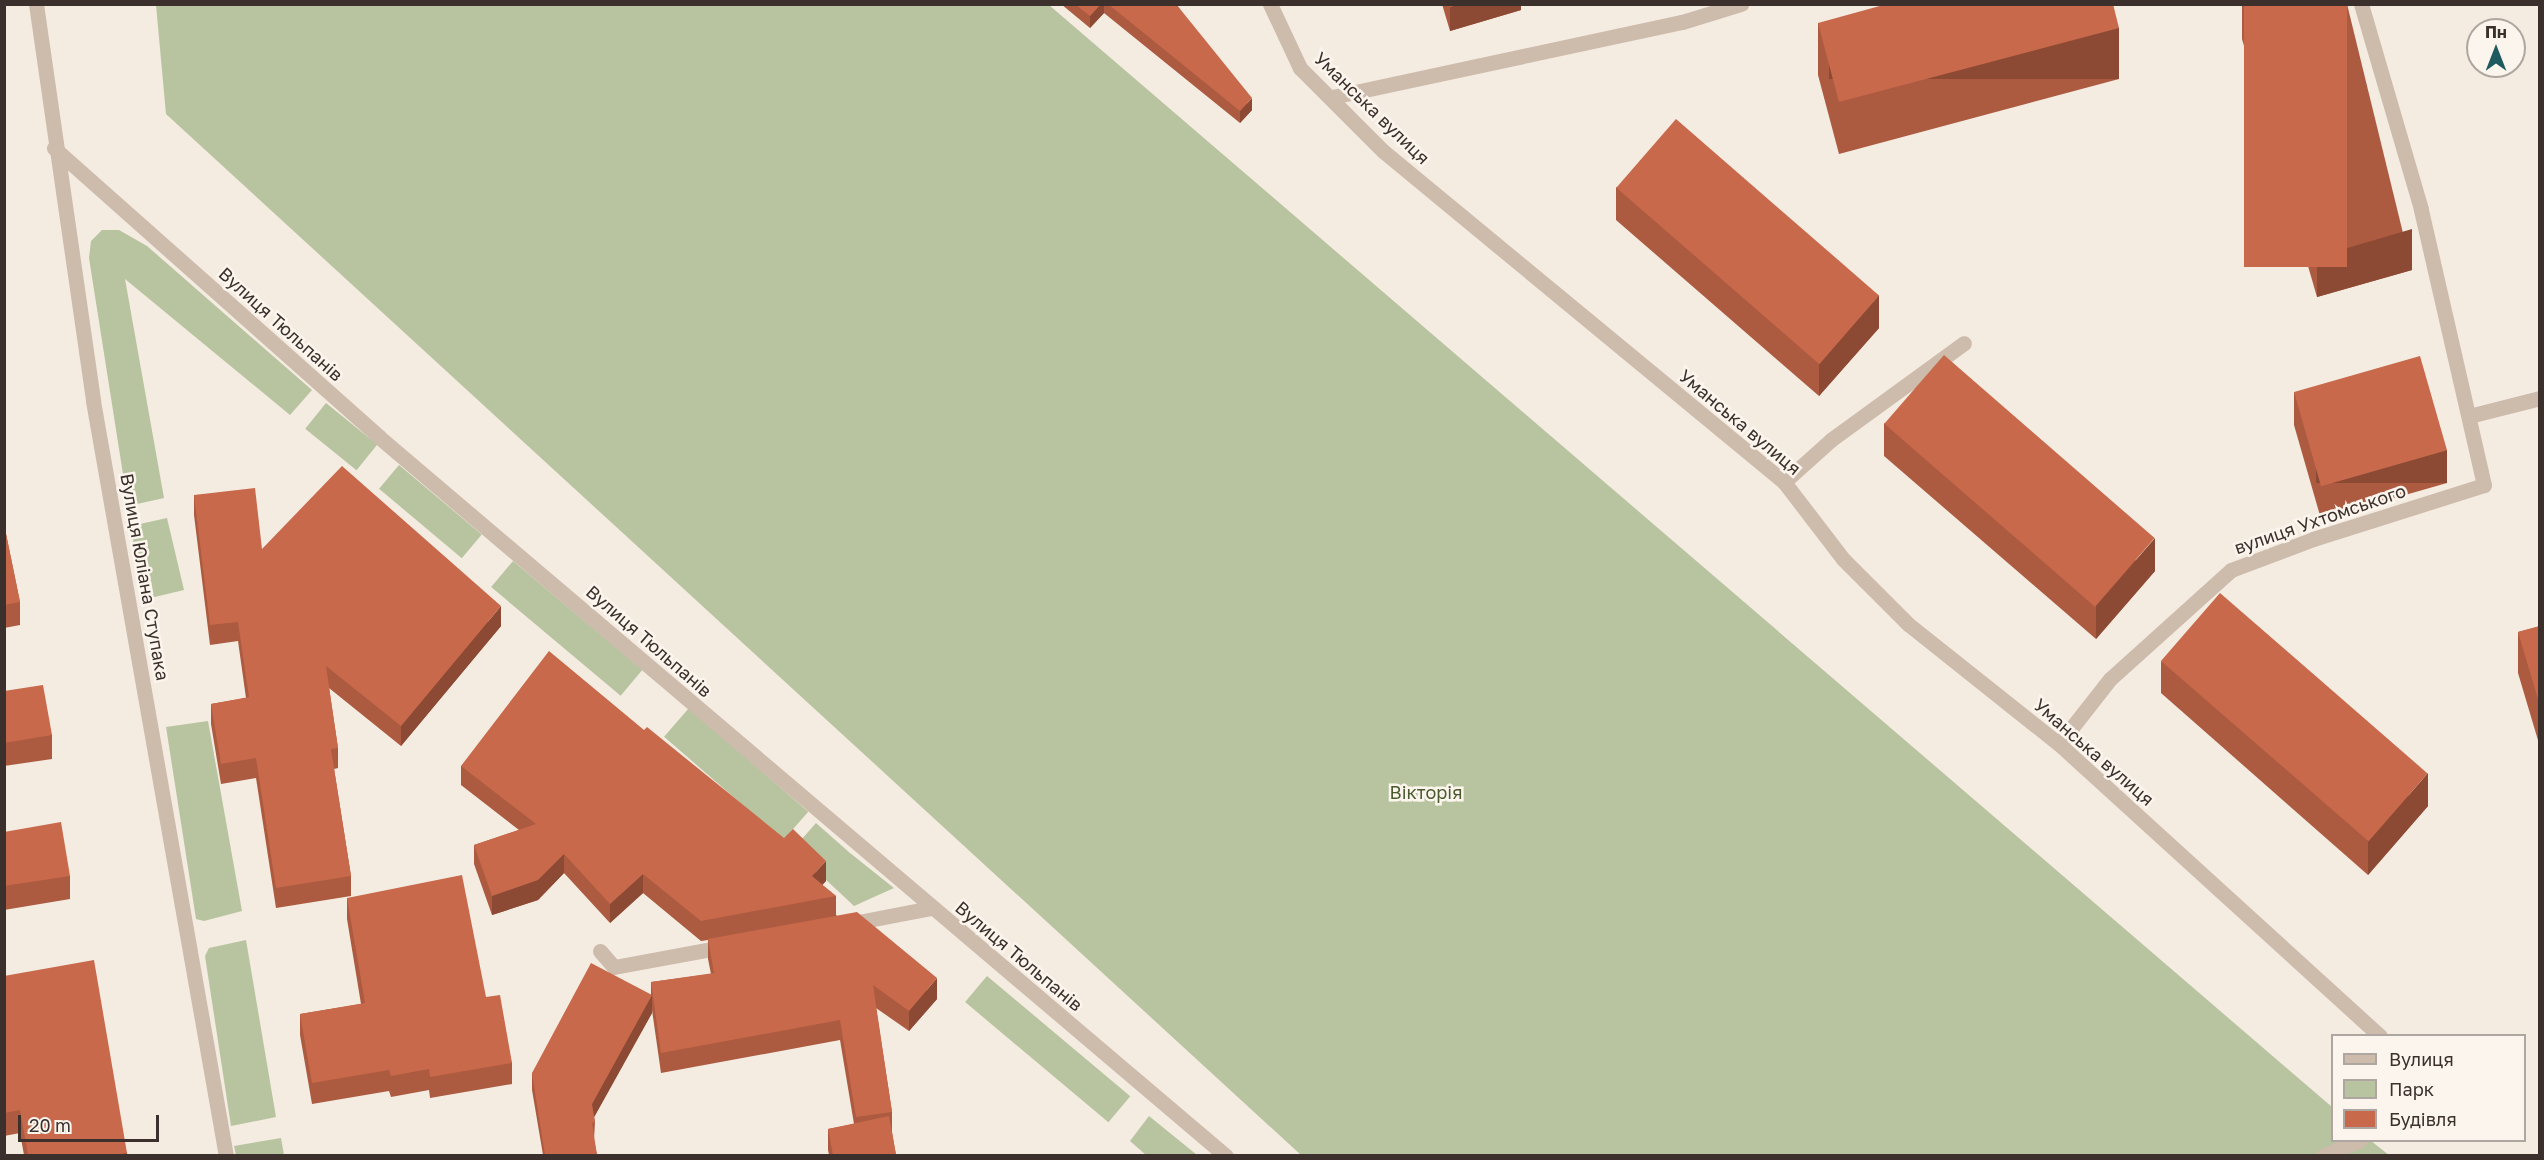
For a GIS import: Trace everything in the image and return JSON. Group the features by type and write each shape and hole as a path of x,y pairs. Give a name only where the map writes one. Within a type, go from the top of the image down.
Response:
{"street":[{"name":"Вулиця Юліана Ступака","path":"36,4 54,148 93,401 226,1155"},
{"name":"Уманська вулиця","path":"1269,4 1300,68 1332,97 1383,152 1784,482 1843,559 1908,624 2059,744 2379,1034"},
{"path":"1332,97 1682,22 1741,4"},
{"path":"2361,4 2421,209 2469,416 2540,398"},
{"name":"Вулиця Тюльпанів","path":"54,148 379,437 931,908 1226,1155"},
{"path":"1784,482 1832,438 1964,343"},
{"name":"вулиця Ухтомського","path":"2059,744 2110,678 2231,570 2313,539 2484,485 2469,416"},
{"path":"837,926 931,908"},
{"path":"600,951 614,967 743,943"},
{"path":"2323,1155 2355,1142"}],"green space":[{"name":"Вікторія","path":"156,5 1049,5 2331,1106 2331,1142 2372,1142 2389,1155 1301,1155 166,114"},
{"path":"102,230 119,230 147,246 312,390 290,415 125,279 164,498 128,506 89,258 91,241"},
{"path":"326,403 377,445 357,470 305,429"},
{"path":"399,465 482,534 462,558 379,489"},
{"path":"167,518 184,590 142,600 131,526"},
{"path":"513,561 642,670 621,696 491,587"},
{"path":"689,708 808,812 783,840 664,737"},
{"path":"208,721 242,911 204,921 196,919 166,727"},
{"path":"816,823 894,888 854,906 793,849"},
{"path":"246,940 276,1117 231,1126 205,956 209,948"},
{"path":"987,976 1130,1096 1108,1122 965,1002"},
{"path":"1149,1116 1197,1155 1146,1155 1130,1141"},
{"path":"281,1138 284,1155 236,1155 234,1146"}],"building":[{"path":"1075,4 1101,4 1090,16"},
{"path":"1108,4 1176,4 1252,98 1240,111"},
{"path":"1887,4 2113,4 2119,28 1839,102 1818,23"},
{"path":"2244,4 2347,4 2347,267 2244,267"},
{"path":"1676,119 1879,295 1819,364 1616,188"},
{"path":"1944,355 2155,538 2095,607 1884,424"},
{"path":"2420,356 2447,450 2321,486 2294,392"},
{"path":"342,466 501,606 401,726 326,666 338,748 331,749 351,876 276,888 256,758 221,764 211,704 249,697 238,622 210,625 194,495 255,488 262,549"},
{"path":"4,524 20,602 4,605"},
{"path":"2220,593 2428,773 2368,841 2161,661"},
{"path":"2540,626 2540,706 2518,632"},
{"path":"549,651 644,730 647,727 784,838 793,829 826,861 812,876 836,896 701,921 643,874 610,904 564,854 538,880 492,896 474,845 536,824 461,766"},
{"path":"43,685 52,735 4,743 4,691"},
{"path":"61,822 70,876 4,886 4,832"},
{"path":"462,875 486,997 500,995 512,1063 430,1077 429,1069 391,1076 389,1070 312,1083 300,1014 365,1003 347,898"},
{"path":"857,912 937,978 909,1011 873,985 892,1112 856,1117 840,1020 661,1053 651,982 714,973 708,939"},
{"path":"94,960 127,1153 121,1155 28,1155 20,1110 4,1113 4,976"},
{"path":"591,963 652,995 592,1104 595,1122 592,1123 597,1155 545,1155 532,1073"},
{"path":"889,1116 896,1155 833,1155 828,1129"}]}
